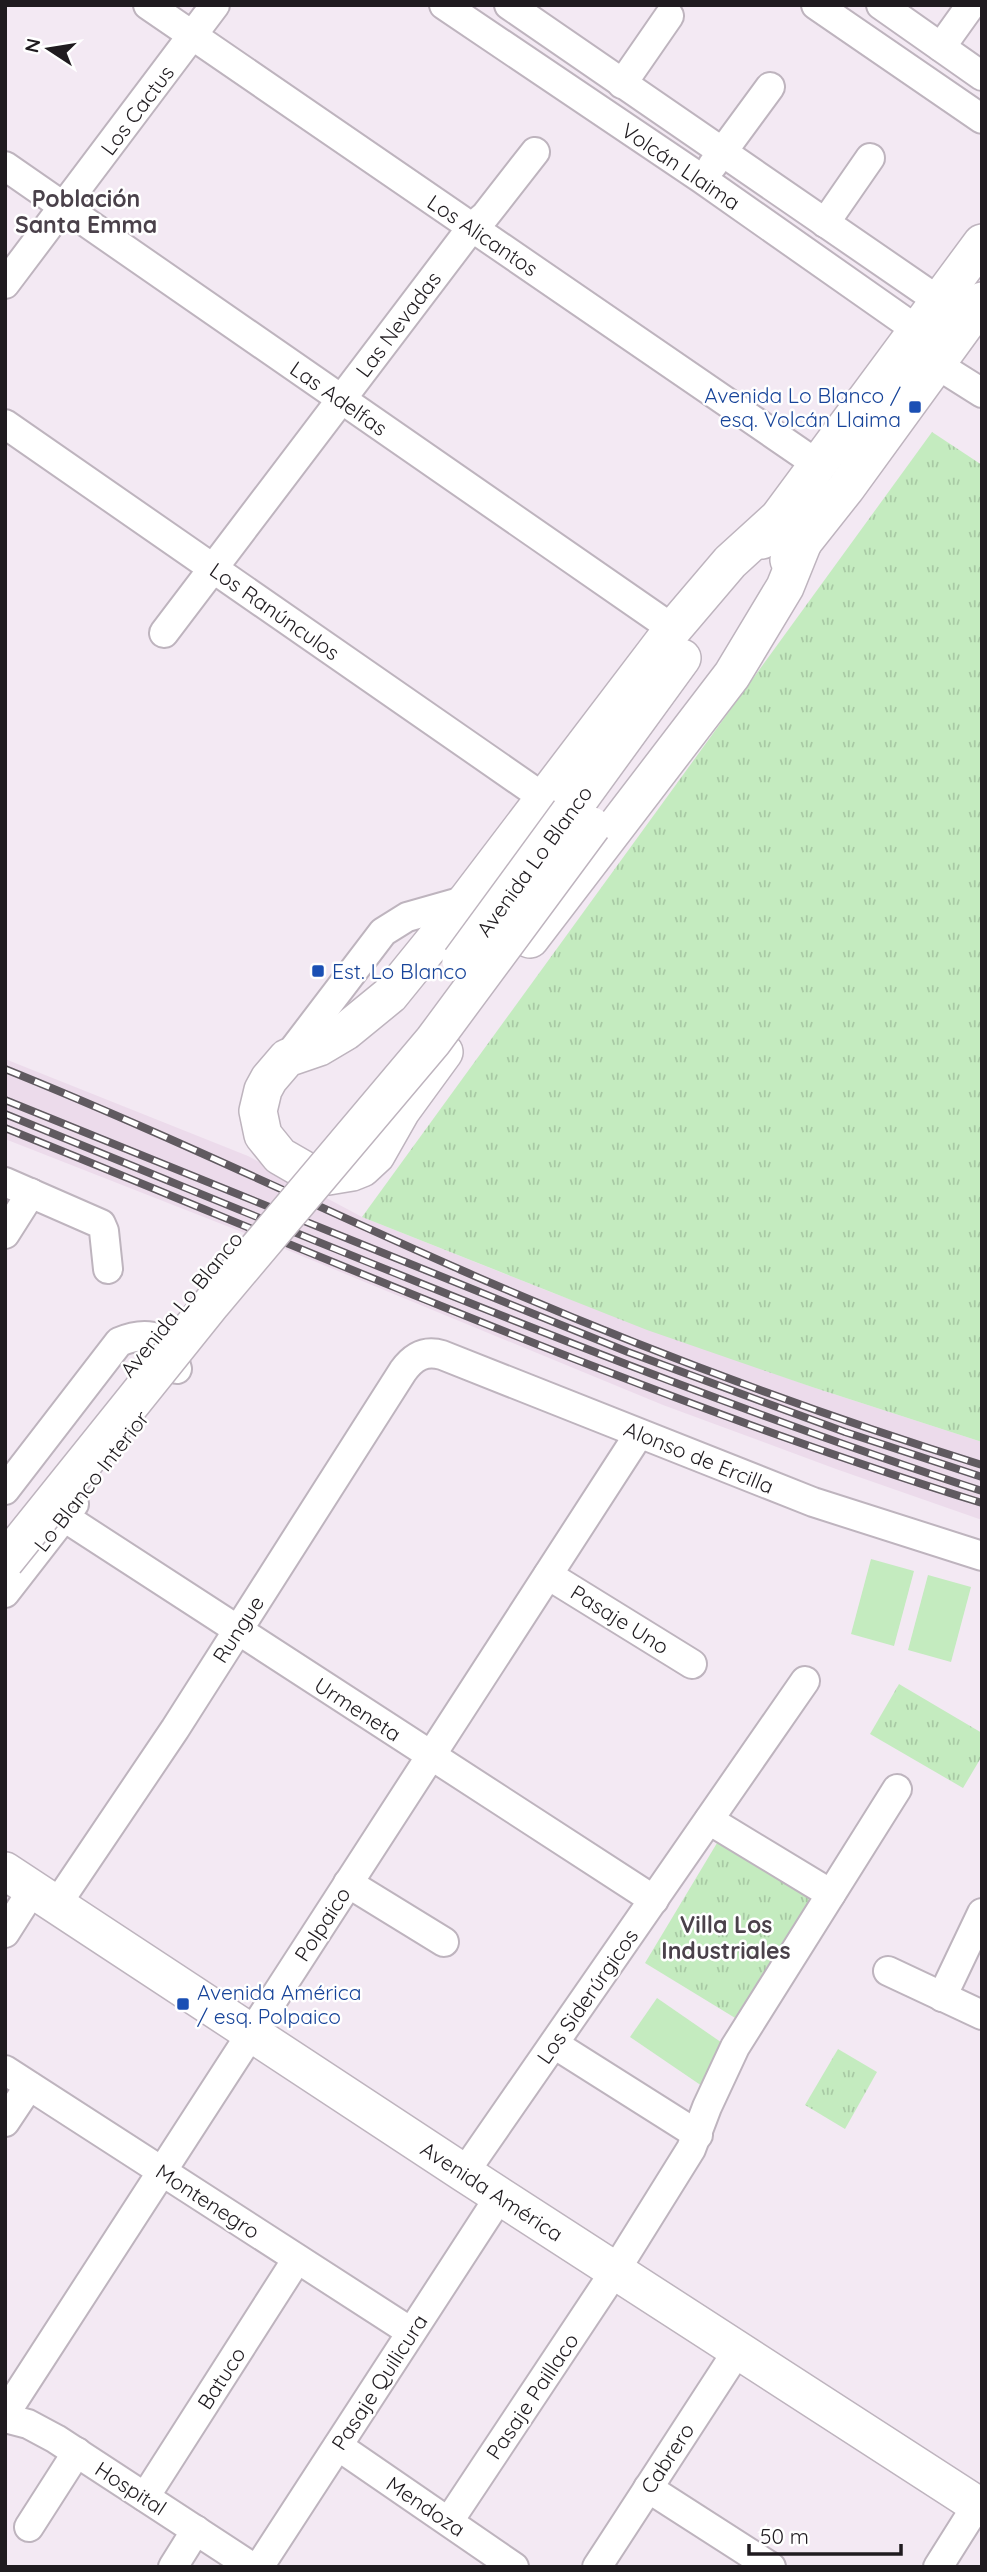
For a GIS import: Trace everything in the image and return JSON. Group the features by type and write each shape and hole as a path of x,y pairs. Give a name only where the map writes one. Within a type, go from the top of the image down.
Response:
{"main road":[{"name":"Avenida Lo Blanco","path":"789,531 817,464 982,243"},
{"name":"Avenida Lo Blanco","path":"5,1523 201,1278 422,1014 718,609 789,531 846,488 982,301"},
{"path":"789,531 785,587 732,675 428,1074 401,1111 376,1155 362,1168 341,1175 315,1174 292,1164 268,1143 260,1126 260,1100 269,1079 287,1059 338,1037 390,996 467,900 569,812 673,629 730,562 789,531"},
{"name":"Avenida Lo Blanco","path":"5,1561 212,1303 425,1050 569,812"},
{"name":"Avenida América","path":"32,1888 464,2173 980,2507"}],"street":[{"name":"Los Alicantos","path":"148,5 817,464"},
{"name":"Los Cactus","path":"5,284 215,5"},
{"name":"Volcán Llaima","path":"443,5 702,179 917,330"},
{"path":"881,5 982,76"},
{"path":"941,47 971,5"},
{"path":"817,6 982,119"},
{"name":"Volcán Llaima","path":"520,8 622,84 939,301"},
{"path":"501,45 520,8"},
{"path":"622,84 669,16"},
{"path":"702,179 771,87"},
{"name":"Las Nevadas","path":"163,633 472,227 485,216 535,152"},
{"path":"825,223 870,159"},
{"name":"Las Adelfas","path":"5,166 673,629"},
{"path":"936,364 982,393"},
{"name":"Los Ranúnculos","path":"5,424 569,812"},
{"name":"Avenida Lo Blanco","path":"287,1059 383,932 408,917 467,900"},
{"path":"5,1182 101,1224 108,1269"},
{"path":"5,1234 31,1193"},
{"name":"Lo Blanco Interior","path":"5,1593 221,1311"},
{"path":"7,1484 119,1342 141,1335 153,1336 171,1348 177,1369"},
{"name":"Alonso de Ercilla","path":"419,1355 442,1355 813,1502 982,1556"},
{"name":"Rungue","path":"5,1933 32,1888 174,1730 403,1371 419,1355"},
{"name":"Polpaico","path":"5,2416 639,1434"},
{"name":"Urmeneta","path":"64,1517 654,1900"},
{"name":"Pasaje Uno","path":"548,1575 692,1664"},
{"name":"Los Siderúrgicos","path":"464,2173 805,1681"},
{"name":"Pasaje Paillaco","path":"449,2521 615,2271 698,2135 706,2107 735,2047 897,1789"},
{"path":"709,1820 831,1894"},
{"path":"348,1883 444,1942"},
{"path":"942,1997 982,1913"},
{"path":"888,1971 982,2015"},
{"path":"554,2044 698,2135"},
{"name":"Montenegro","path":"5,2070 411,2332"},
{"path":"5,2122 29,2086"},
{"name":"Pasaje Quilicura","path":"259,2567 500,2196"},
{"name":"Batuco","path":"145,2497 298,2259"},
{"name":"Cabrero","path":"597,2567 738,2350"},
{"name":"Hospital","path":"5,2416 45,2432 252,2567"},
{"name":"Mendoza","path":"338,2446 514,2567"},
{"path":"29,2527 77,2452"},
{"path":"648,2487 771,2567"},
{"path":"938,2567 980,2507"},
{"path":"173,2567 196,2530"}],"shaded area":[{"path":"5,1059 248,1156 362,1217 553,1293 812,1387 982,1442 982,1520 663,1405 280,1247 5,1139"}],"green space":[{"path":"932,432 982,465 982,1442 647,1330 362,1217"},
{"path":"871,1559 914,1571 894,1646 851,1634"},
{"path":"928,1575 971,1587 951,1662 908,1650"},
{"path":"899,1684 982,1733 982,1756 963,1788 870,1734"},
{"path":"720,1838 820,1899 745,2024 645,1963"},
{"path":"657,1998 728,2047 702,2086 630,2037"},
{"path":"838,2049 877,2072 845,2129 805,2105"}],"railway":[{"path":"5,1069 589,1324 784,1399 982,1465"},
{"path":"5,1100 628,1352 845,1432 982,1477"},
{"path":"5,1114 612,1359 858,1449 982,1491"},
{"path":"5,1128 368,1277 612,1373 858,1463 982,1503"}],"place":[{"name":"Avenida Lo Blanco / esq. Volcán Llaima","path":"915,407"},
{"name":"Est. Lo Blanco","path":"318,971"},
{"name":"Avenida América / esq. Polpaico","path":"183,2004"}],"district":[{"name":"Población Santa Emma","path":"86,211"},
{"name":"Villa Los Industriales","path":"726,1937"}]}
